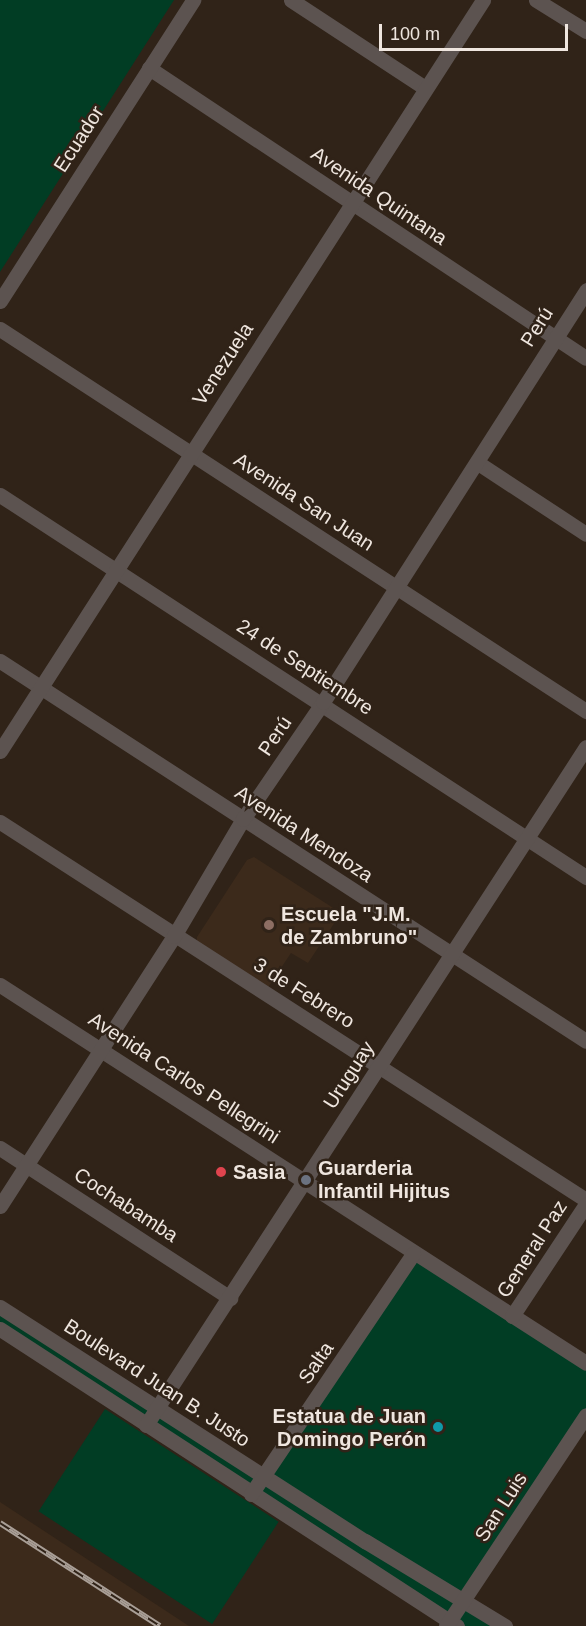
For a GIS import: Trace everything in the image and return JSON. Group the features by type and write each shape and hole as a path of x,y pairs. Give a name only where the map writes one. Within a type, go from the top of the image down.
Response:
{"street":[{"name":"Ecuador","path":"0,301 193,0"},
{"path":"291,0 425,88"},
{"name":"Venezuela","path":"0,751 483,0"},
{"path":"536,0 586,31"},
{"name":"Avenida Quintana","path":"149,68 586,358"},
{"name":"Perú","path":"0,1206 174,936 243,819 323,702 478,463 586,290"},
{"name":"Avenida San Juan","path":"0,329 586,711"},
{"path":"478,463 586,534"},
{"name":"24 de Septiembre","path":"0,495 115,571 323,702 586,876"},
{"name":"Avenida Mendoza","path":"0,661 586,1041"},
{"name":"Uruguay","path":"146,1425 453,956 586,747"},
{"name":"3 de Febrero","path":"0,822 174,936 380,1066 586,1202"},
{"name":"Avenida Carlos Pellegrini","path":"0,985 413,1254 586,1363"},
{"name":"Cochabamba","path":"0,1148 230,1298"},
{"name":"General Paz","path":"512,1316 586,1202"},
{"name":"Salta","path":"251,1494 413,1254"},
{"name":"Boulevard Juan B. Justo","path":"0,1307 264,1476 505,1626"},
{"name":"Boulevard Juan B. Justo","path":"0,1329 450,1625"},
{"name":"San Luis","path":"450,1625 586,1415"}],"shaded area":[{"name":"Escuela \"J.M. de Zambruno\"","path":"254,857 341,913 308,963 291,953 267,989 197,944 197,937 247,860"},
{"path":"0,1502 189,1626 0,1626"}],"green space":[{"path":"0,0 174,0 0,272"},
{"path":"413,1254 586,1363 586,1415 465,1601 505,1626 457,1626 0,1329 0,1307 264,1476"},
{"path":"105,1409 279,1522 212,1624 39,1511"}],"railway":[{"path":"0,1523 160,1626"}],"place":[{"name":"Escuela \"J.M. de Zambruno\"","path":"269,925"},
{"name":"Sasia","path":"221,1172"},
{"name":"Guarderia Infantil Hijitus","path":"306,1180"},
{"name":"Estatua de Juan Domingo Perón","path":"438,1427"}]}
